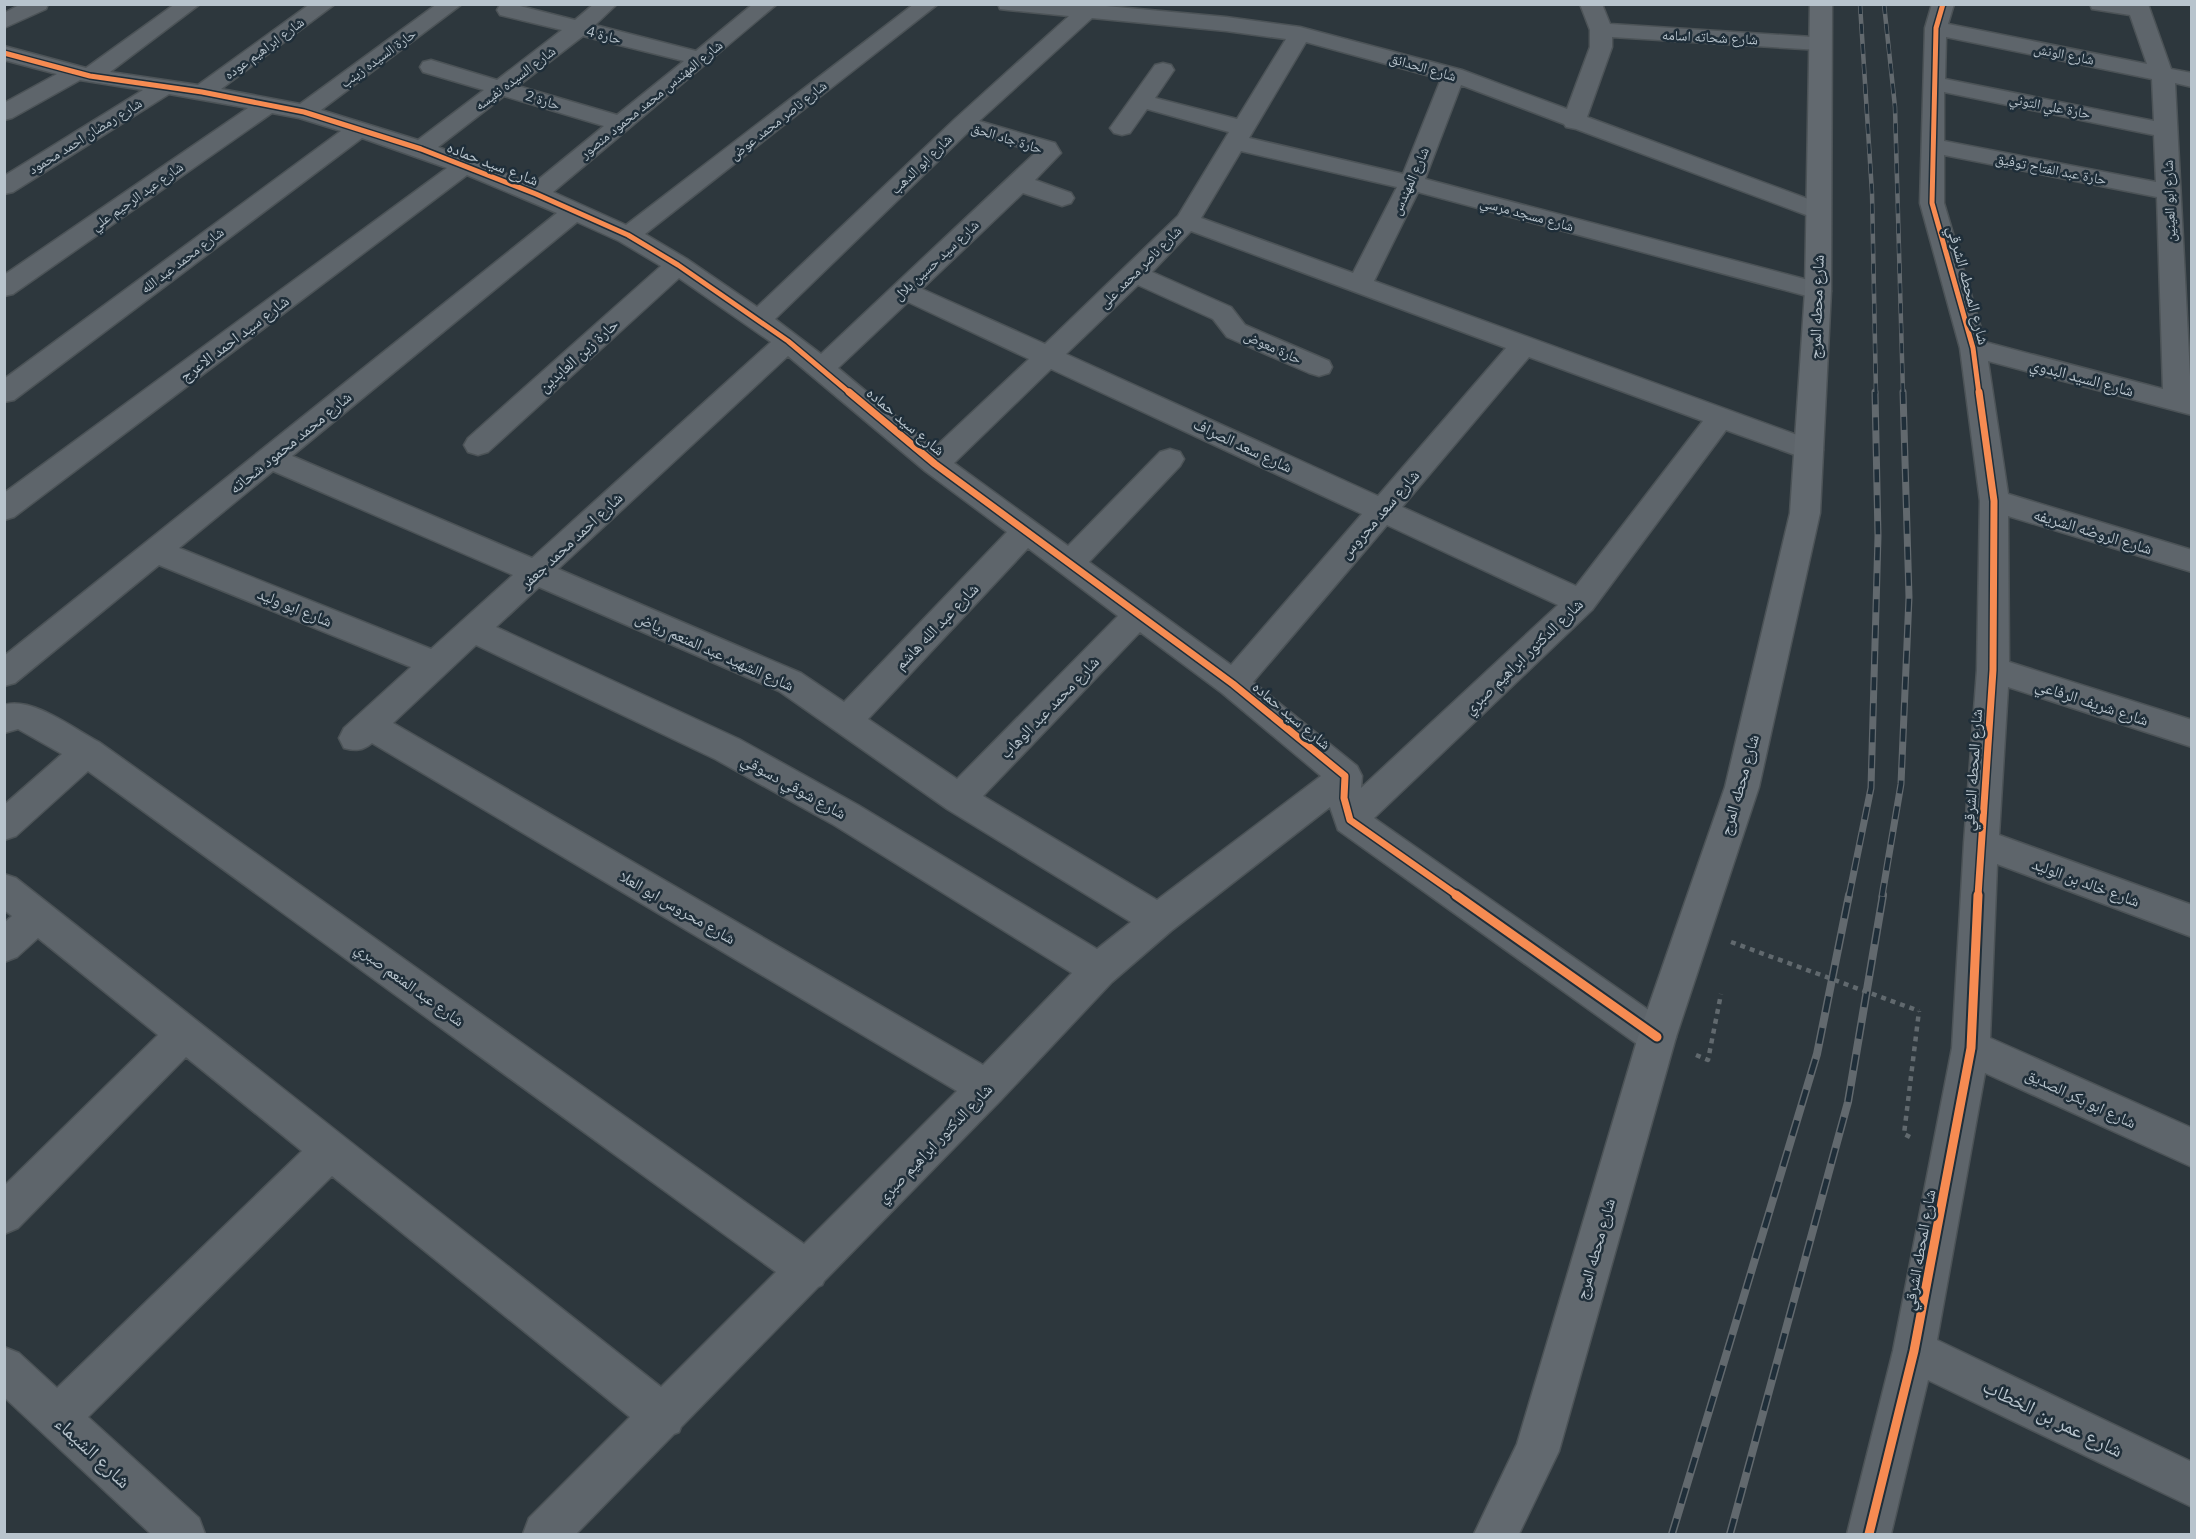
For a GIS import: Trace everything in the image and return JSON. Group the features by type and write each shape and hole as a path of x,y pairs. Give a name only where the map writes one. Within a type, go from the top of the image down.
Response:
{"main road":[{"name":"شارع محطه المرج","path":"1496,1534 1537,1450 1657,1037 1742,787 1805,513 1818,291 1821,4"}],"street":[{"path":"4,22 38,4"},
{"path":"4,113 83,75 190,4"},
{"name":"شارع ابراهيم عوده","path":"202,92 325,4"},
{"name":"حارة السيده زينب","path":"303,111 452,4"},
{"name":"شارع السيده نفيسه","path":"421,149 607,4"},
{"name":"شارع المهندس محمد محمود منصور","path":"536,194 766,4"},
{"name":"شارع ناصر محمد عوض","path":"628,235 928,4"},
{"path":"1574,122 1601,47 1601,30 1591,4"},
{"path":"2100,4 2138,7"},
{"name":"شارع الحدائق","path":"1010,5 1086,12 1116,9 1300,34 1454,75 1574,122 1818,211"},
{"name":"شارع ابو العينين","path":"2138,7 2162,74 2168,192 2181,229 2184,404"},
{"name":"حارة 4","path":"508,10 701,59"},
{"name":"شارع ابو الدهب","path":"759,320 963,124 1086,12"},
{"name":"شارع الونش","path":"1939,16 2192,80"},
{"name":"شارع المحطه الشرقي","path":"1869,1534 1914,1351 1971,1047 1981,843 1993,670 1994,501 1973,348 1932,203 1933,83 1939,16"},
{"name":"شارع شحاته اسامه","path":"1601,30 1820,43"},
{"name":"شارع ناصر محمد على","path":"935,464 1187,221 1300,34"},
{"name":"شارع سيد حماده","path":"4,54 83,75 166,86 303,111 421,149 536,194 628,235 678,265 788,341 935,464 1071,562 1233,684 1345,776"},
{"name":"حارة 2","path":"431,67 621,124"},
{"path":"1122,128 1163,70"},
{"name":"شارع المهندس","path":"1360,284 1411,183 1454,75"},
{"name":"حارة علي التوني","path":"1933,83 2166,130"},
{"name":"شارع رمضان احمد محمود","path":"4,187 166,86"},
{"name":"شارع مسجد مرسي","path":"1141,101 1239,135 1818,291"},
{"name":"شارع عبد الرحيم علي","path":"4,288 269,104"},
{"name":"حارة جاد الحق","path":"963,124 1042,146 1047,148 1049,153"},
{"name":"شارع محمد عبد الله","path":"4,393 360,128"},
{"name":"حارة عبد الفتاح توفيق","path":"1934,146 2168,192"},
{"name":"شارع سيد حسين بلال","path":"822,368 1049,153"},
{"path":"2168,164 2192,169"},
{"name":"شارع سيد احمد الاعرج","path":"4,509 464,167"},
{"path":"1019,183 1062,198"},
{"name":"شارع محمد محمود شحاته","path":"4,674 574,211"},
{"path":"1187,221 1809,450"},
{"name":"حارة زين العابدين","path":"478,445 678,265"},
{"name":"حارة معوض","path":"1135,273 1222,313 1236,330 1319,367"},
{"name":"شارع سعد الصراف","path":"903,290 1049,355 1581,602"},
{"name":"شارع احمد محمد جعفر","path":"361,732 788,341"},
{"name":"شارع سعد محروس","path":"1233,684 1525,344"},
{"name":"شارع السيد البدوي","path":"1973,348 2184,404"},
{"name":"شارع الدكتور ابراهيم صبري","path":"1350,820 1581,602 1721,417"},
{"name":"شارع الشهيد عبد المنعم رياض","path":"270,458 790,682 959,799 1159,920"},
{"path":"1071,562 1170,459"},
{"name":"شارع الروضه الشريفه","path":"1994,501 2192,561"},
{"name":"شارع عبد الله هاشم","path":"845,722 1027,530"},
{"name":"شارع ابو وليد","path":"155,551 436,664"},
{"name":"شارع محمد عبد الوهاب","path":"959,799 1139,614"},
{"name":"شارع شوقي دسوقي","path":"473,630 727,749 846,815 1099,970"},
{"name":"شارع شريف الرفاعي","path":"1993,670 2192,734"},
{"name":"شارع عبد المنعم صبري","path":"4,720 14,715 24,716 87,752 808,1271"},
{"name":"شارع محروس ابو العلا","path":"361,732 987,1088"},
{"path":"4,826 87,752"},
{"path":"1345,776 1344,798 1350,820 1657,1037"},
{"name":"شارع الدكتور ابراهيم صبري","path":"545,1534 808,1271 1099,970 1159,920 1345,776"},
{"name":"شارع خالد بن الوليد","path":"1981,843 2192,921"},
{"path":"4,889 664,1417"},
{"path":"4,946 37,915"},
{"path":"4,1214 185,1033"},
{"name":"شارع ابو بكر الصديق","path":"1971,1047 2192,1148"},
{"path":"56,1418 330,1151"},
{"name":"شارع عمر بن الخطاب","path":"1914,1351 2192,1485"},
{"name":"شارع الشيماء","path":"4,1368 183,1534"}],"path":[{"path":"1729,954 1731,942 1919,1011 1904,1134"},
{"path":"1708,1060 1722,989"}],"railway":[{"path":"1860,4 1872,193 1876,394"},
{"path":"1884,4 1895,107 1903,394"},
{"path":"1849,896 1871,788 1878,536 1875,392"},
{"path":"1882,896 1901,784 1909,597 1903,392"},
{"path":"1672,1534 1817,1054 1849,895"},
{"path":"1730,1534 1848,1102 1883,895"}],"cycle path":[{"path":"1869,1534 1914,1351 1971,1048 1981,843 1993,670 1994,501 1973,348 1932,203 1936,28 1943,4"},
{"path":"4,53 90,76 202,92 304,112 421,149 536,194 628,235 678,265 788,341 935,464 1233,684 1345,776 1344,798 1350,820 1657,1037"}]}
